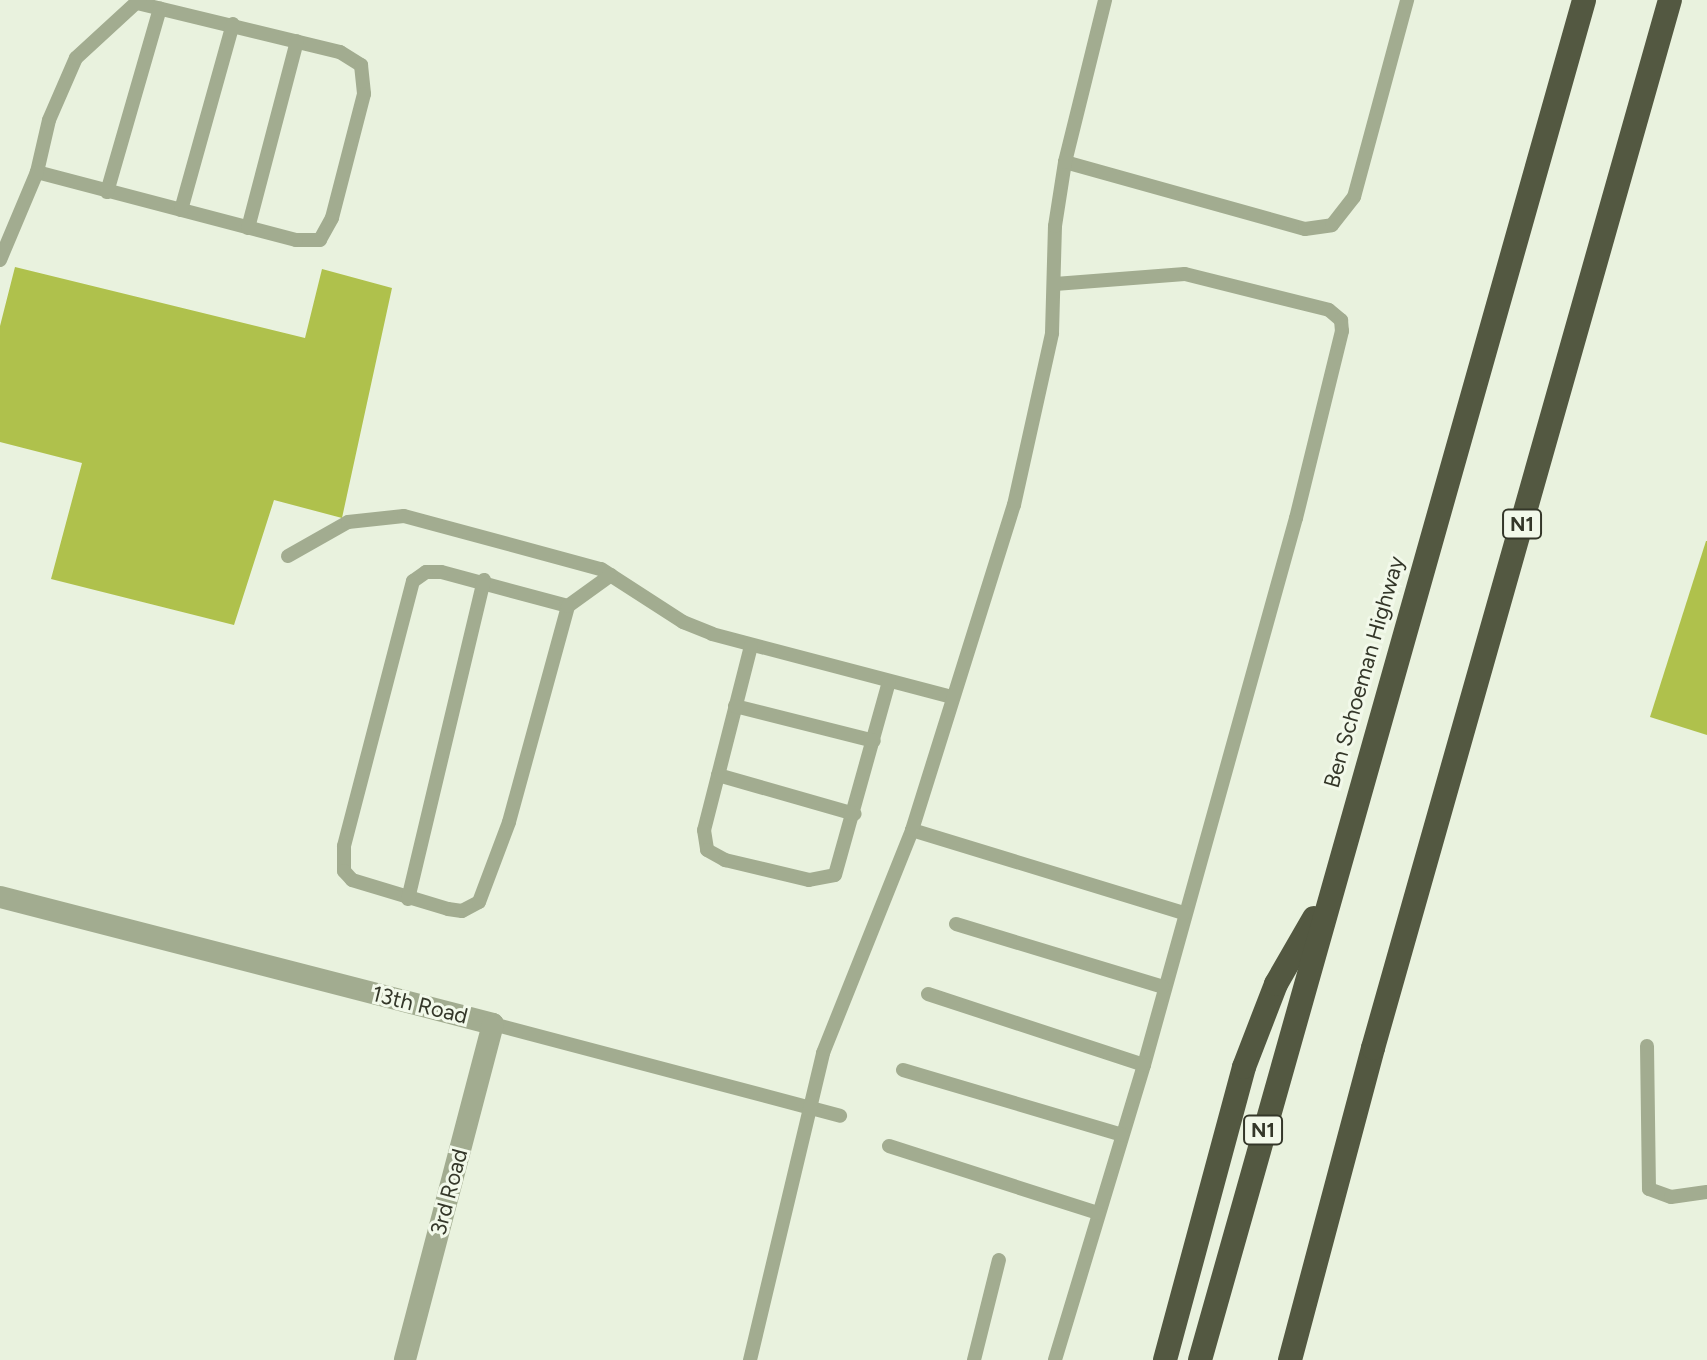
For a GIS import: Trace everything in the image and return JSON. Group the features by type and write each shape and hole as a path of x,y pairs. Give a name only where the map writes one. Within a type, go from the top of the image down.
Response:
{"highway":[{"name":"Ben Schoeman Highway","path":"1200,1360 1326,900 1584,0"},
{"name":"N1","path":"1290,1360 1373,1048 1670,0"},
{"path":"1165,1360 1261,1019 1296,945 1326,900"},
{"path":"1299,1360 1303,1315"}],"street":[{"name":"13th Road","path":"0,897 493,1024"},
{"name":"3rd Road","path":"405,1360 493,1024"}],"lane":[{"path":"750,1360 809,1107 838,1010 912,830 1014,505 1052,333 1055,226 1065,162 1105,0"},
{"path":"1065,162 1305,229 1332,225 1354,197 1407,0"},
{"path":"0,260 37,172 49,120 76,58 138,2 233,24 356,59 364,75 364,94 332,218 326,233 309,242 37,172"},
{"path":"107,192 160,8"},
{"path":"181,210 233,24"},
{"path":"248,228 297,41"},
{"path":"1055,284 1185,274 1329,310 1341,320 1342,344 1144,1065 1055,1360"},
{"path":"288,556 348,522 404,516 573,559 611,575 683,622 751,646 952,697"},
{"path":"568,606 484,580 426,572 413,581 344,846 344,871 352,880 408,899 462,911 479,902 488,888 568,606 611,575"},
{"path":"408,899 484,580"},
{"path":"751,646 704,841 710,855 725,860 827,880 840,869 889,682"},
{"path":"735,706 874,741"},
{"path":"718,775 855,814"},
{"path":"912,830 1184,913"},
{"path":"956,924 1163,987"},
{"path":"928,994 1144,1065"},
{"name":"13th Road","path":"493,1024 840,1116"},
{"path":"1647,1046 1649,1189 1671,1197 1707,1192"},
{"path":"903,1070 1122,1135"},
{"path":"889,1146 1098,1213"},
{"path":"974,1360 999,1260"}],"building":[{"path":"15,267 305,338 322,269 392,288 342,518 274,500 234,625 51,579 82,463 0,442 0,326"},
{"path":"1707,541 1707,735 1650,717"}]}
